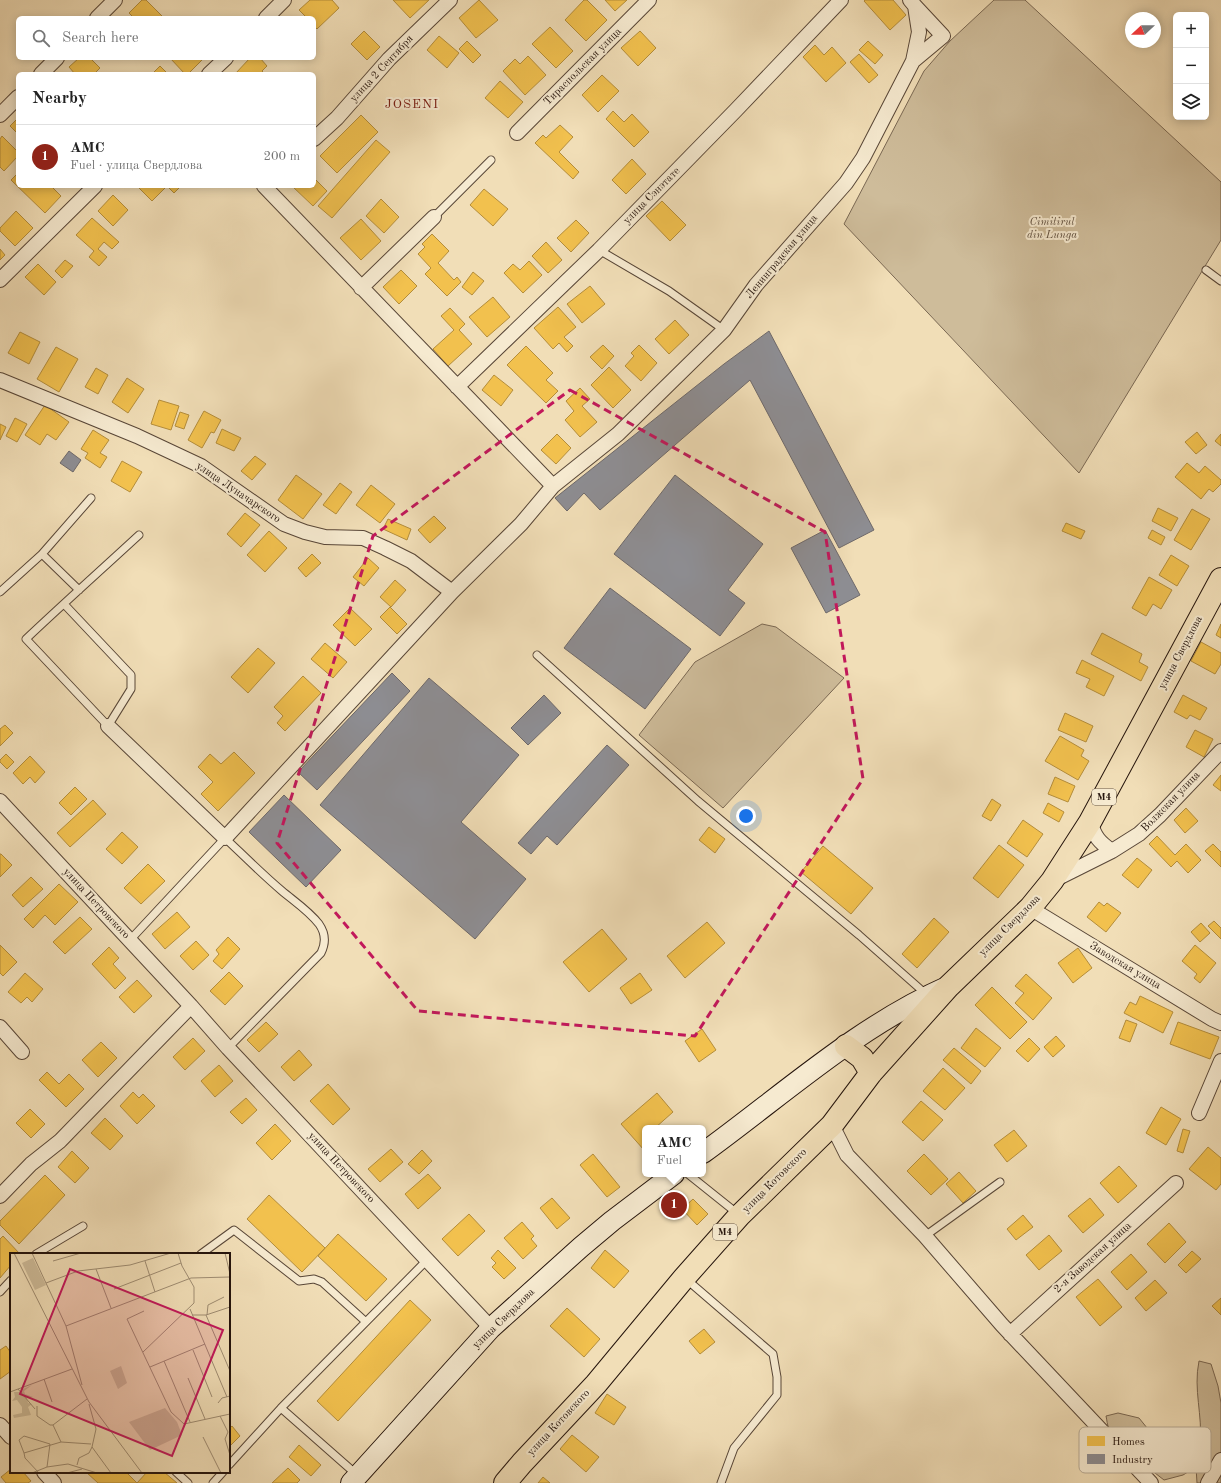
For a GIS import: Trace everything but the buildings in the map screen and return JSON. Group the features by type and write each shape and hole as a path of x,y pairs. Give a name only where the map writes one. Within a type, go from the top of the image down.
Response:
{"highway":[{"name":"улица Свердлова","path":"949,986 1030,908 1052,881 1090,822 1221,579"},
{"name":"улица Котовского","path":"505,1483 596,1384 684,1278 739,1216 832,1124 871,1073 949,986"},
{"path":"846,1046 862,1058 871,1073"}],"street":[{"path":"99,16 115,0"},
{"path":"268,16 284,0"},
{"name":"улица 2 Сентября","path":"316,137 336,118 389,59 450,0"},
{"name":"Тираспольская улица","path":"517,134 649,0"},
{"name":"улица Сэнэтате","path":"458,387 599,250 841,0"},
{"path":"912,3 943,36 913,61"},
{"name":"Ленинградская улица","path":"553,486 618,434 724,330 756,285 846,183 863,158 913,61 919,32 912,3"},
{"path":"43,72 55,60"},
{"path":"211,72 224,60"},
{"path":"0,115 16,99"},
{"path":"0,280 93,188"},
{"path":"108,726 225,838 452,592 521,524 553,486 266,188"},
{"path":"361,288 434,217"},
{"name":"улица Луначарского","path":"0,380 137,436 201,466 284,524 305,532 326,537 363,538 385,548 411,561 452,592"},
{"name":"Волжская улица","path":"1052,881 1112,851 1139,834 1160,815 1221,750"},
{"name":"улица Петровского","path":"0,802 491,1328"},
{"path":"1090,822 1095,836 1112,851"},
{"name":"Заводская улица","path":"1030,908 1212,1019 1221,1023"},
{"name":"улица Свердлова","path":"706,1151 846,1046 888,1018 927,996 949,986"},
{"path":"0,1196 31,1164 60,1142 191,1006"},
{"path":"0,1028 22,1052"},
{"path":"1199,1113 1221,1061"},
{"path":"832,1124 847,1155 925,1236 1010,1334 1098,1427"},
{"name":"улица Свердлова","path":"355,1479 491,1328 612,1221 670,1177"},
{"name":"2-я Заводская улица","path":"1010,1334 1176,1183"},
{"path":"0,1425 10,1436"},
{"path":"1208,1483 1221,1460"},
{"path":"45,1473 54,1483"},
{"path":"1142,1473 1151,1483"}],"lane":[{"path":"434,217 491,160"},
{"path":"599,250 669,292 724,330"},
{"path":"1206,270 1221,281"},
{"path":"0,592 42,554 91,498"},
{"path":"64,604 131,675 131,689 108,726 26,639 138,535"},
{"path":"42,554 79,590"},
{"path":"537,655 698,800 859,935 927,996"},
{"path":"130,940 225,838 251,864 308,912 319,924 324,934 325,945 321,953 228,1048"},
{"path":"692,1177 739,1216"},
{"path":"925,1236 1000,1182"},
{"path":"38,1253 83,1226"},
{"path":"202,1253 234,1230 299,1281 314,1279 322,1282 366,1322"},
{"path":"230,1464 281,1408 427,1260"},
{"path":"684,1278 773,1354 777,1377 777,1395 734,1448 721,1483"},
{"path":"0,1292 10,1281"},
{"path":"281,1408 355,1479"},
{"path":"177,1473 188,1483"},
{"path":"213,1483 222,1473"}],"highlighted area":[{"path":"570,390 825,532 863,779 695,1036 418,1011 277,843 373,536"}],"green space":[{"name":"Cimitirul din Lunga","path":"994,0 1025,0 1221,182 1221,240 1079,473 844,224 924,71 950,41"},
{"path":"762,624 776,627 844,678 723,808 639,735 695,662"},
{"path":"1199,1361 1211,1364 1218,1386 1221,1403 1221,1483 1197,1483 1196,1473 1211,1473 1211,1427 1200,1427 1197,1392 1197,1372"},
{"path":"1118,1413 1139,1418 1146,1427 1108,1427 1106,1416"},
{"path":"1155,1473 1186,1473 1183,1475 1164,1480"}],"place":[{"name":"AMC","path":"674,1205"}],"district":[{"name":"JOSENI","path":"412,104"}]}
